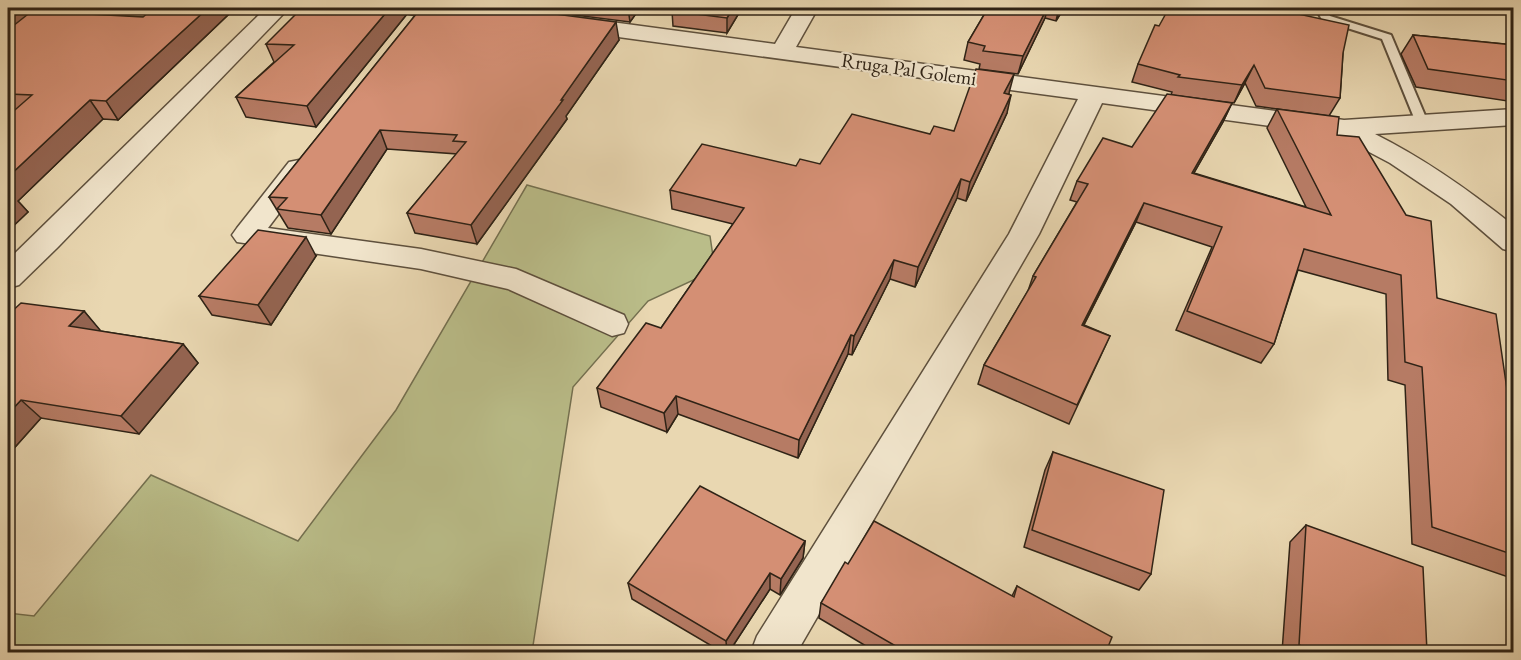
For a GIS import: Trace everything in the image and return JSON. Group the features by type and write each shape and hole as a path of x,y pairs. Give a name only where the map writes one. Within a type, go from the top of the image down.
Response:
{"street":[{"path":"8,277 278,8"},
{"path":"403,37 422,8 491,14"},
{"path":"782,52 807,8"},
{"name":"Rruga Pal Golemi","path":"548,21 1344,128 1400,157 1461,198 1514,242"},
{"path":"773,652 1024,234 1088,108 1092,94"},
{"path":"1344,128 1423,125 1514,117"},
{"path":"314,150 247,234 421,259 516,280 612,324"}],"lane":[{"path":"1321,8 1326,18 1387,37 1423,125"}],"green space":[{"path":"527,185 710,236 715,270 648,301 573,387 532,652 8,652 8,613 34,616 151,475 298,541 396,410"}],"building":[{"path":"8,8 26,8 8,17"},
{"path":"154,8 208,8 106,101 90,100 8,177 8,116 32,95 8,94 8,30 32,11 143,17"},
{"path":"302,8 390,8 307,106 236,97 294,45 266,44"},
{"path":"421,8 510,8 616,22 561,100 563,100 471,225 407,213 466,142 453,141 457,135 380,130 321,215 277,209 287,198 269,197"},
{"path":"674,8 733,8 727,18 672,11"},
{"path":"988,8 1047,8 1023,56 983,51 985,46 968,42"},
{"path":"1169,8 1271,8 1349,25 1343,53 1340,98 1265,88 1254,65 1242,85 1178,77 1180,75 1138,64 1155,25 1159,26"},
{"path":"1413,35 1514,45 1514,81 1428,69"},
{"path":"976,69 1014,74 1004,93 1011,95 970,182 961,179 918,267 894,260 854,336 851,335 799,440 676,396 664,413 597,388 646,323 661,328 744,208 670,190 702,144 796,166 800,159 820,164 852,114 930,134 934,126 954,131"},
{"path":"1167,94 1232,103 1192,173 1331,215 1277,109 1339,117 1337,135 1359,137 1406,215 1431,221 1437,298 1496,314 1514,438 1514,555 1432,527 1422,367 1405,362 1401,275 1304,249 1274,344 1187,311 1222,227 1144,203 1082,325 1110,336 1077,405 984,365 1036,277 1033,276 1088,184 1077,181 1103,138 1132,147"},
{"path":"258,230 306,237 258,305 199,296"},
{"path":"21,303 84,311 69,326 183,344 121,416 21,400 8,414 8,315"},
{"path":"1053,452 1164,490 1151,574 1032,530"},
{"path":"700,486 805,541 781,579 770,573 726,641 628,583"},
{"path":"874,521 1014,597 1017,586 1112,637 1106,652 930,652 918,646 915,652 906,652 821,603 845,562 848,564"},
{"path":"1306,525 1423,567 1427,652 1320,652 1299,645"}]}
